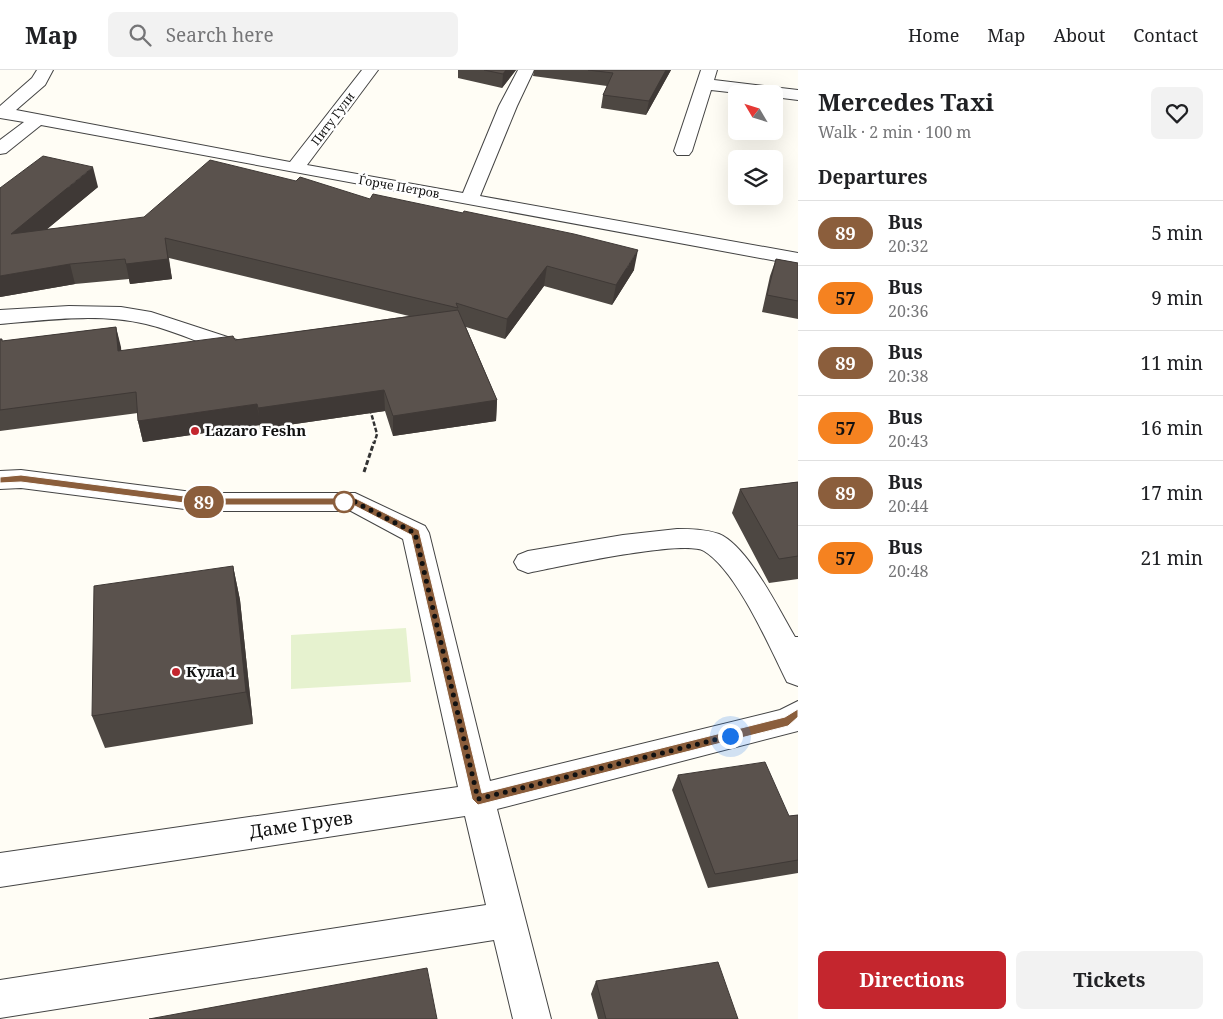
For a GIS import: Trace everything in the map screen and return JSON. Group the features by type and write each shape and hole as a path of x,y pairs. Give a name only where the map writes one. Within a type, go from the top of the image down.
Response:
{"street":[{"path":"1,112 39,81 46,70"},
{"name":"Питу Гули","path":"295,168 370,70"},
{"path":"470,200 508,106 526,70"},
{"path":"683,152 707,77 798,95"},
{"name":"Ѓорче Петров","path":"1,112 295,168 798,259"},
{"path":"0,149 37,120"},
{"path":"0,317 89,312 139,316 218,344 246,350 262,348"},
{"path":"0,480 21,479 200,502 355,502 415,533 532,1019"},
{"path":"528,562 675,537 711,542 733,562 794,657"},
{"name":"Даме Груев","path":"0,870 478,799 788,721 798,714"},
{"path":"0,999 508,920"}],"path":[{"path":"355,502 377,434 369,405"}],"green space":[{"path":"406,628 411,682 291,689 291,635"}],"building":[{"path":"484,70 506,70 503,74"},
{"path":"588,70 666,70 649,101 603,95 613,73"},
{"path":"43,156 93,167 11,234 144,217 210,160 296,181 300,177 370,199 373,194 463,213 464,211 574,234 638,250 616,285 547,266 507,319 456,303 458,308 165,238 168,259 126,264 125,259 70,264 0,276 0,188"},
{"path":"776,259 798,263 798,301 767,295"},
{"path":"458,310 497,400 393,416 384,390 258,408 257,404 138,421 136,392 0,410 0,339 2,341 116,327 118,351 233,336 235,340"},
{"path":"798,482 798,556 779,559 740,489"},
{"name":"Кула 1","path":"233,566 246,692 92,716 94,586"},
{"path":"765,762 789,816 798,815 798,860 715,874 678,775"},
{"path":"718,962 738,1019 606,1019 596,981"},
{"path":"427,968 437,1019 149,1019"}],"bus line":[{"name":"89","path":"0,480 21,479 200,502 355,502 415,533 478,799 788,721 798,714"}],"place":[{"name":"Lazaro Feshn","path":"195,431"},
{"name":"Кула 1","path":"176,672"}],"route":[{"path":"344,502 336,502 355,502 415,533 478,799 730,736"}]}
